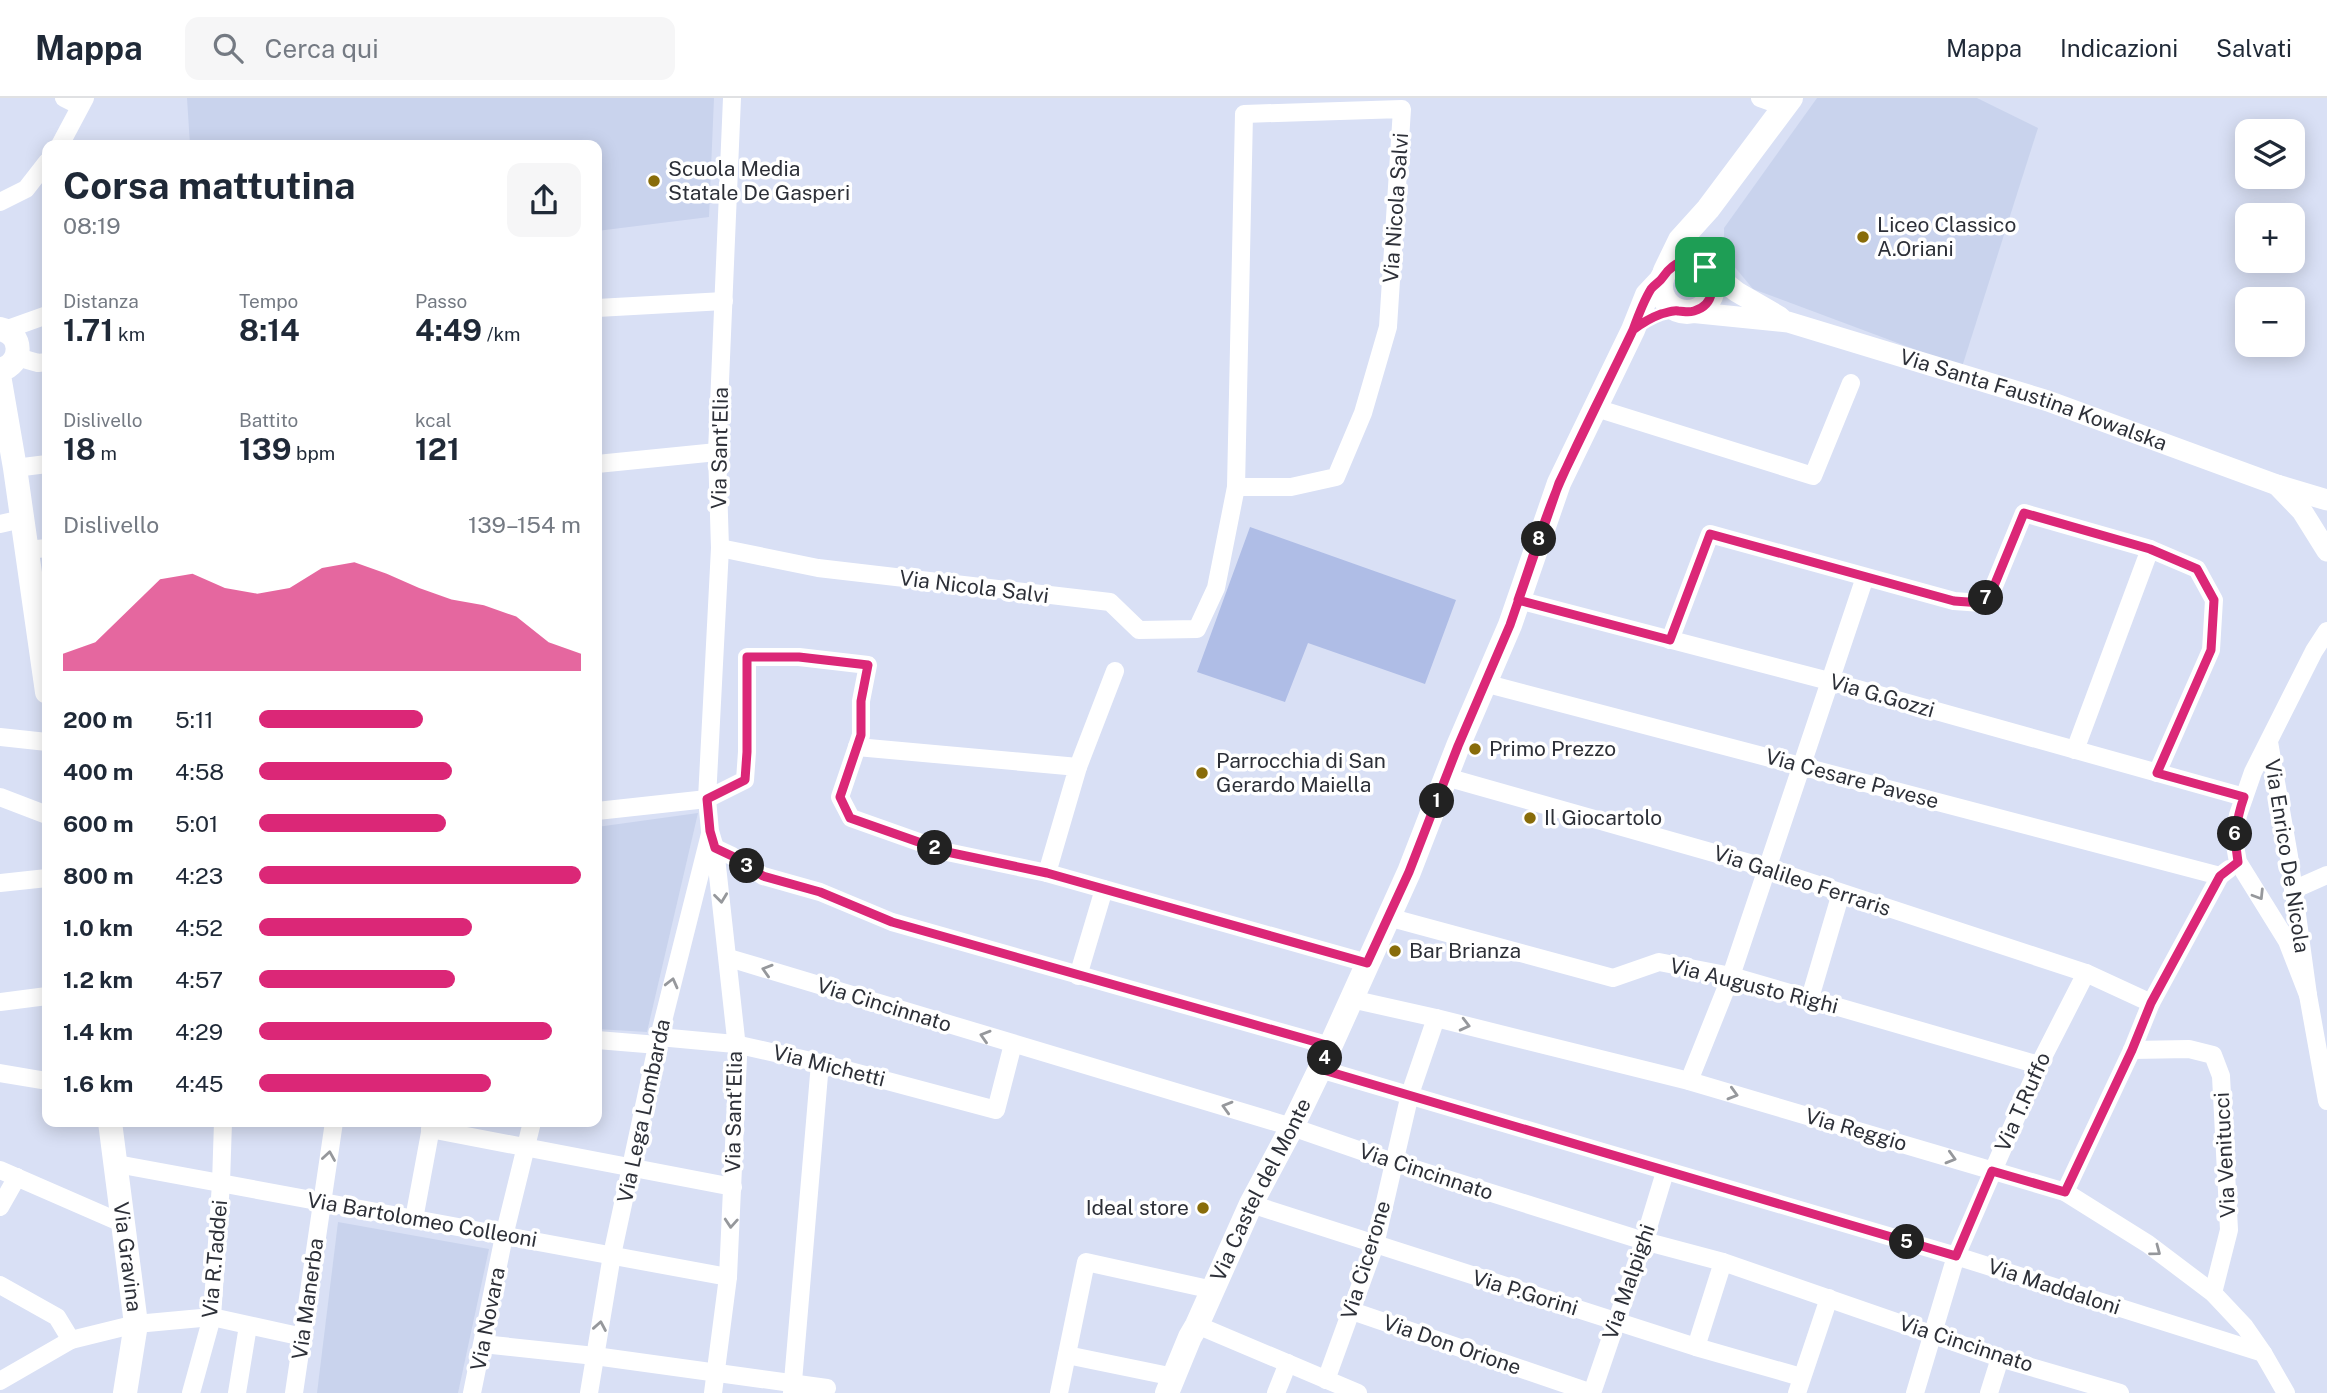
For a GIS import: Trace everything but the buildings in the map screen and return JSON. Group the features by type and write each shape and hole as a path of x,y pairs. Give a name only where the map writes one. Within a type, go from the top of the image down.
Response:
{"main road":[{"name":"Via Castel del Monte","path":"1170,1389 1190,1337 1251,1203 1325,1058 1409,872 1518,600 1559,483 1633,330 1647,295 1664,275 1688,229 1708,209 1788,103"},
{"name":"Via Castel del Monte","path":"1633,330 1643,321 1704,306 1713,292 1713,283 1705,267 1701,244 1702,227 1708,209"},
{"path":"1683,311 1667,303 1662,296 1664,275 1680,261 1698,262 1705,267"},
{"path":"3,329 16,339 18,346 8,363"},
{"path":"0,382 15,468 11,522 37,549 42,618"},
{"name":"Via Gravina","path":"111,1127 136,1324 125,1393"}],"street":[{"name":"Via Sant'Elia","path":"713,1393 728,1277 738,1057 729,958 707,799 720,548 717,452 732,98"},
{"path":"1760,98 1788,103"},
{"path":"62,140 77,101"},
{"name":"Via Nicola Salvi","path":"720,548 818,568 1110,603 1139,630 1197,629 1216,587 1236,487 1244,114 1402,109 1388,327 1363,413 1336,477 1291,488 1236,487"},
{"path":"0,202 26,189 42,168"},
{"path":"1705,267 1737,292 1788,322"},
{"path":"602,308 724,301"},
{"path":"1683,311 1788,322"},
{"path":"3,329 42,317"},
{"name":"Via Santa Faustina Kowalska","path":"1788,322 2048,401 2277,485 2327,500"},
{"path":"8,363 42,363"},
{"path":"1596,408 1813,476 1851,383"},
{"path":"602,464 717,452"},
{"path":"15,468 42,465"},
{"name":"Via Santa Faustina Kowalska","path":"2277,485 2302,512 2327,551"},
{"path":"1670,640 1710,534 1954,601 1982,603 1994,586 2024,513 2150,549 2197,569 2214,600 2211,650 2157,773"},
{"path":"2075,750 2150,549"},
{"path":"1689,1081 1731,976 1865,577"},
{"name":"Via G.Gozzi","path":"1518,600 1829,681 2244,797"},
{"path":"2269,742 2314,651 2327,631"},
{"path":"2305,673 2327,653"},
{"path":"602,810 707,799 745,780 747,657 799,657 868,665 861,701 861,735 840,797 850,818 947,852 1047,873 1367,963"},
{"path":"1047,873 1078,767 1115,671"},
{"name":"Via Cesare Pavese","path":"1484,683 2220,876"},
{"path":"0,737 42,741"},
{"name":"Via Enrico De Nicola","path":"2269,742 2253,772 2244,797 2234,840 2238,862 2287,941 2308,995"},
{"name":"Via Enrico De Nicola","path":"2269,742 2327,1101"},
{"path":"857,747 1078,767"},
{"name":"Via Galileo Ferraris","path":"1446,777 1767,868 2086,972 2151,1003"},
{"path":"0,797 42,813"},
{"name":"Via Maddaloni","path":"713,839 732,856 763,876 820,892 892,922 1078,976 1325,1058 1410,1094 1956,1256 2263,1353"},
{"name":"Via Lega Lombarda","path":"589,1393 612,1255 658,1041 713,839"},
{"path":"2065,1192 2132,1050 2151,1003 2220,876 2238,862"},
{"path":"2293,890 2327,875"},
{"path":"0,883 42,879"},
{"path":"1078,976 1104,889"},
{"path":"1810,998 1841,893"},
{"name":"Via Augusto Righi","path":"1388,917 1613,978 1659,961 1731,976 2039,1065"},
{"name":"Via Cincinnato","path":"729,958 1292,1127 1393,1162 1644,1241 1723,1262 2000,1357 2120,1393"},
{"name":"Via T.Ruffo","path":"1915,1393 1956,1256 2039,1065 2086,972"},
{"path":"0,1002 42,997"},
{"name":"Via Reggio","path":"1350,999 1689,1081 2065,1192 2148,1244 2213,1293 2245,1327 2286,1393"},
{"name":"Via Cicerone","path":"1326,1380 1375,1245 1410,1094 1436,1018"},
{"name":"Via Michetti","path":"602,1040 735,1044 820,1063 996,1110 1013,1044"},
{"name":"Via Venitucci","path":"2132,1050 2189,1049 2213,1055 2221,1076 2229,1230 2213,1293"},
{"path":"793,1388 820,1063"},
{"path":"0,1073 42,1081"},
{"name":"Via R.Taddei","path":"191,1393 212,1317 223,1127"},
{"name":"Via Manerba","path":"294,1393 333,1127"},
{"path":"414,1219 431,1127"},
{"path":"439,1127 526,1148 733,1187"},
{"name":"Via Novara","path":"472,1393 504,1236 530,1127"},
{"name":"Via Bartolomeo Colleoni","path":"117,1164 728,1277"},
{"path":"0,1170 124,1224"},
{"name":"Via Malpighi","path":"1592,1393 1665,1171"},
{"path":"0,1207 17,1177"},
{"name":"Via P.Gorini","path":"1251,1203 1696,1347 1799,1385"},
{"path":"1059,1393 1086,1262 1213,1290"},
{"path":"1696,1347 1723,1262"},
{"path":"0,1284 57,1317 71,1340"},
{"path":"1799,1385 1829,1298"},
{"name":"Via Don Orione","path":"1352,1311 1592,1393"},
{"path":"0,1381 71,1340 136,1324 212,1317 303,1337"},
{"path":"237,1393 248,1325"},
{"path":"1197,1325 1358,1393"},
{"path":"483,1344 716,1373 793,1388 827,1388"},
{"path":"1067,1354 1170,1389"},
{"path":"1989,1393 2000,1357"},
{"path":"1276,1393 1288,1363"}],"shaded area":[{"name":"Scuola Media Statale De Gasperi","path":"187,98 714,98 709,217 602,230 602,140 190,140"},
{"name":"Liceo Classico A.Oriani","path":"1817,98 1977,98 2038,128 1962,367 1753,289 1733,265 1724,247 1724,228"},
{"path":"1250,527 1456,600 1425,684 1308,643 1285,702 1197,672"},
{"path":"698,813 647,1032 602,1029 602,826"},
{"path":"338,1222 489,1249 458,1393 317,1393"}],"place":[{"name":"Scuola Media Statale De Gasperi","path":"654,181"},
{"name":"Liceo Classico A.Oriani","path":"1863,237"},
{"name":"Primo Prezzo","path":"1475,749"},
{"name":"Parrocchia di San Gerardo Maiella","path":"1202,773"},
{"name":"Il Giocartolo","path":"1530,818"},
{"name":"Bar Brianza","path":"1395,951"},
{"name":"Ideal store","path":"1203,1208"}],"route":[{"path":"1705,267 1698,262 1680,261 1665,271 1662,279 1647,295 1633,330 1559,483 1518,600 1510,625 1458,746 1409,872 1367,963 1047,873 947,852 850,818 840,797 861,735 861,701 868,665 799,657 747,657 745,780 707,799 710,831 715,848 763,876 820,892 892,922 1330,1046 1320,1069 1956,1256 1992,1171 2065,1192 2132,1050 2151,1003 2220,876 2238,862 2234,840 2244,797 2157,773 2211,650 2214,600 2197,569 2150,549 2024,513 1994,586 1982,603 1954,601 1710,534 1670,640 1518,600 1539,541 1559,483 1596,408 1633,330 1643,321 1657,315 1677,310 1697,311 1704,306 1713,292 1713,283 1705,267"}]}
